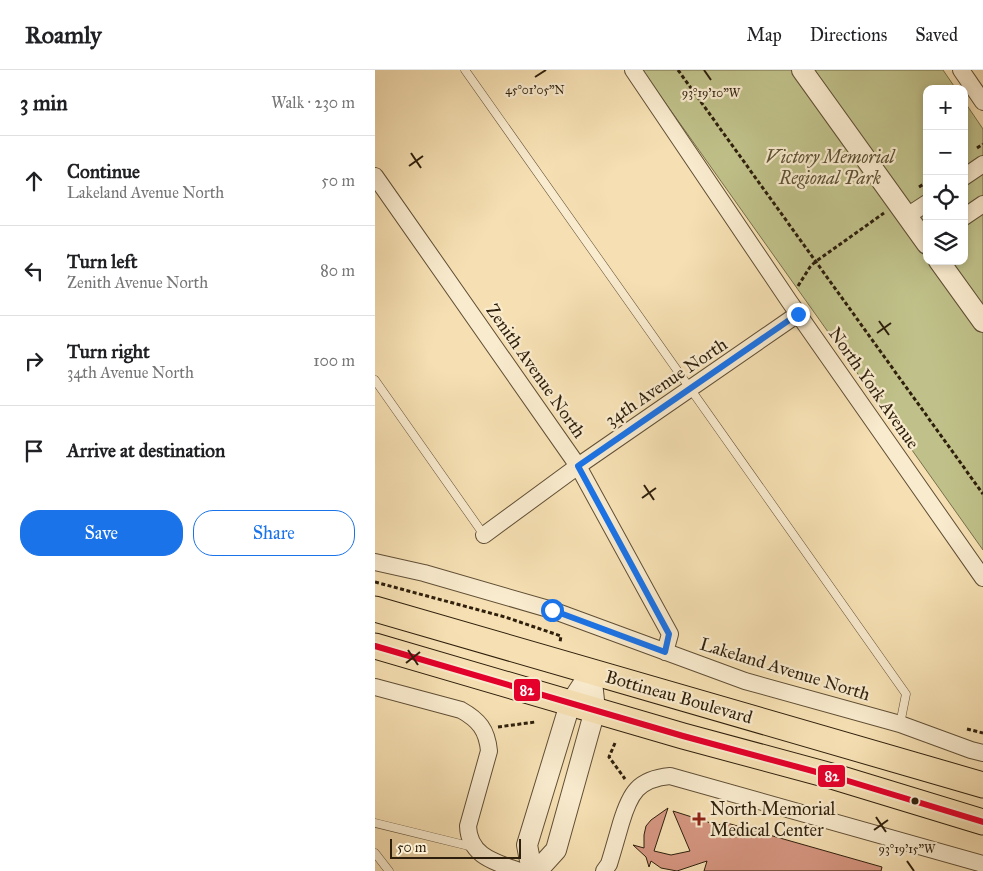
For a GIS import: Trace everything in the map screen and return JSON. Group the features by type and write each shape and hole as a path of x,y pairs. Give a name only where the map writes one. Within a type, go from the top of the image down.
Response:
{"main road":[{"name":"Bottineau Boulevard","path":"375,609 983,785"},
{"name":"Bottineau Boulevard","path":"375,646 570,704 835,777 983,822"}],"street":[{"name":"North York Avenue","path":"633,70 794,308 983,578"},
{"path":"802,70 923,238"},
{"path":"961,70 983,102"},
{"path":"967,175 983,164"},
{"name":"Zenith Avenue North","path":"375,176 578,466 669,634 665,652"},
{"path":"968,214 983,204"},
{"path":"907,216 923,206"},
{"path":"942,265 983,322"},
{"name":"34th Avenue North","path":"484,536 578,466 691,390 794,308"},
{"name":"Lakeland Avenue North","path":"375,562 424,573 552,610 745,682 900,724 983,753"},
{"path":"532,871 527,845 570,704 591,672"},
{"path":"537,871 556,850 595,710 591,672"},
{"path":"375,686 461,710 473,717 481,726 488,739 489,751 469,826 469,836 473,847 484,856 519,871"},
{"path":"604,871 609,864 627,802 635,790 645,782 658,777 670,776 983,864"}],"lane":[{"path":"465,70 906,694 900,724"},
{"path":"375,380 484,536"},
{"path":"375,823 473,847"},
{"path":"375,853 389,871"}],"path":[{"path":"678,70 983,494"},
{"path":"794,308 810,266 889,209"},
{"path":"375,582 505,617 561,636 559,647"},
{"path":"498,727 535,722"},
{"path":"615,743 609,756 622,776"}],"green space":[{"name":"Victory Memorial Regional Park","path":"642,70 943,70 953,85 923,85 923,265 968,265 968,107 983,129 983,550"}],"building":[{"path":"668,808 654,851 671,855 690,851 673,811 717,825 727,823 882,867 881,871 704,871 707,861 677,871 661,868 651,861 649,867 646,857 633,845 644,848 646,826"}],"transit line":[{"name":"82","path":"375,646 683,736 835,777 983,822"}],"place":[{"name":"North Memorial Medical Center","path":"699,819"}],"route":[{"path":"552,610 665,652 669,634 578,466 691,390 798,314"}]}
